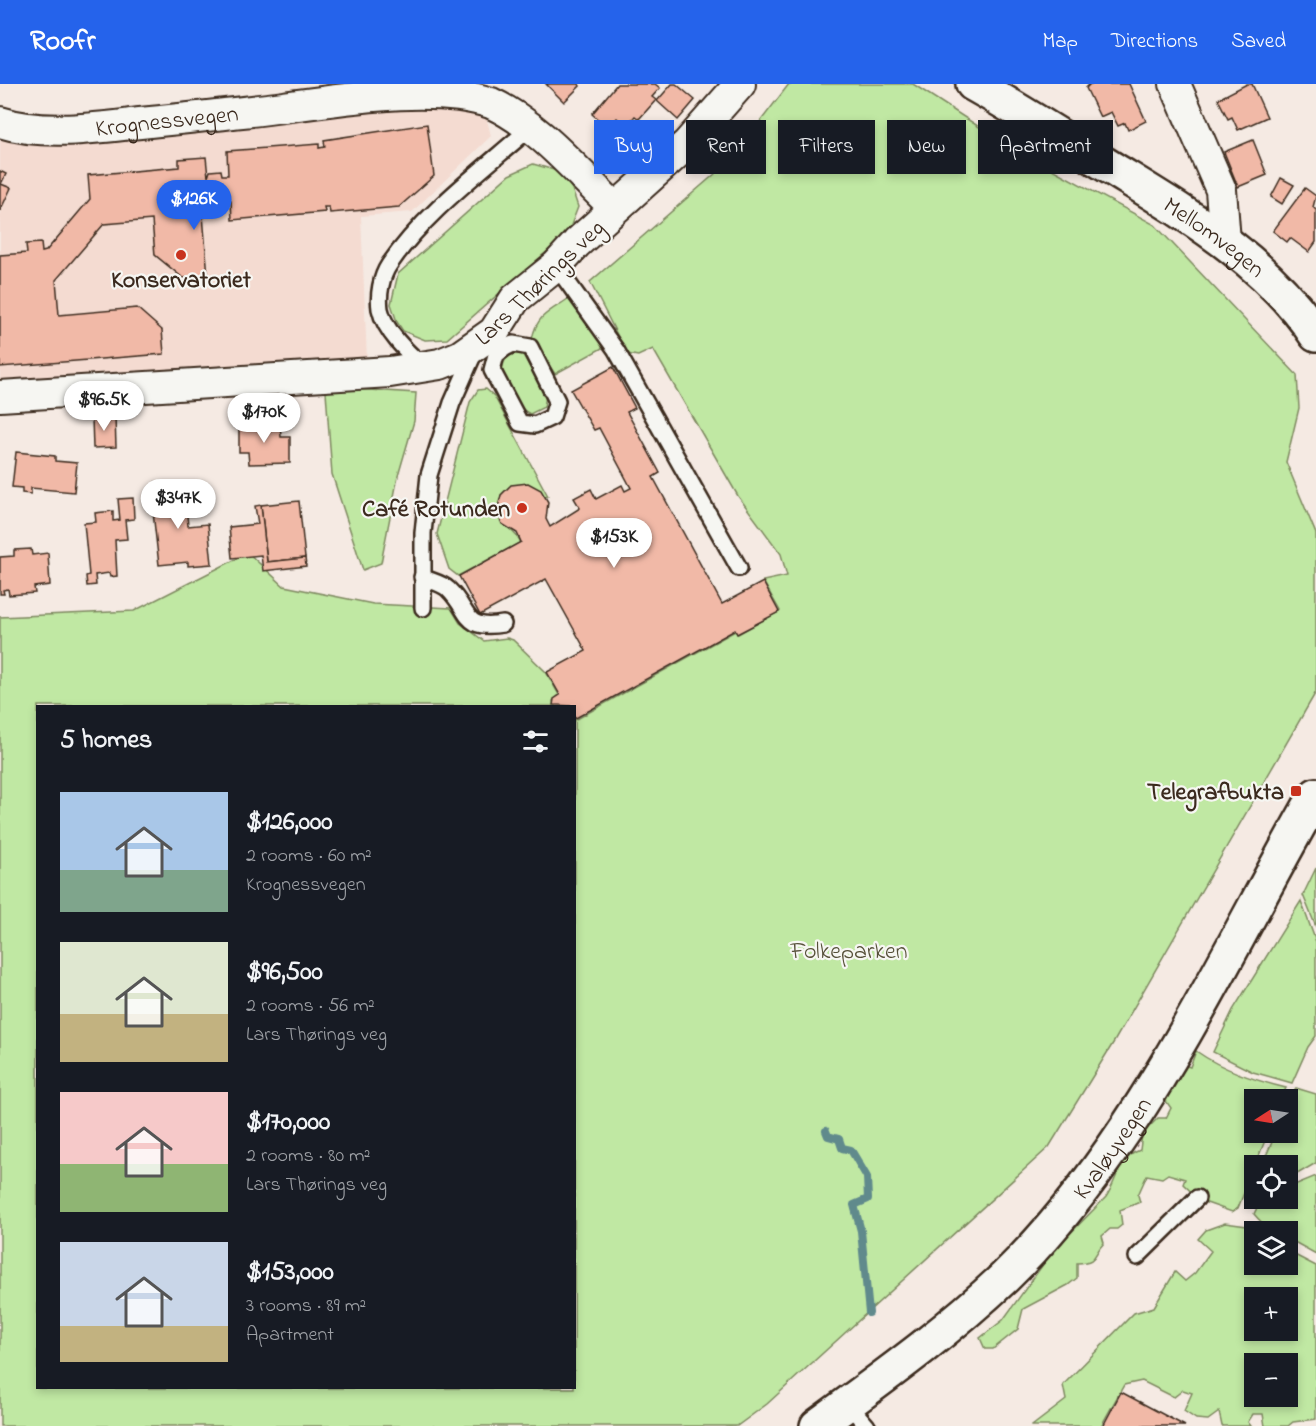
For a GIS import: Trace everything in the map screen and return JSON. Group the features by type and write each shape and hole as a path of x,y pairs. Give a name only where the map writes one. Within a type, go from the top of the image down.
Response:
{"street":[{"name":"Lars Thørings veg","path":"0,396 390,372 440,364 492,342 515,299 556,266 615,208 687,144 740,84"},
{"name":"Mellomvegen","path":"973,84 1199,221 1265,275 1316,334"},
{"path":"1175,84 1221,190 1225,241"},
{"name":"Krognessvegen","path":"0,122 49,129 105,127 368,94 420,90 489,93 531,128 615,208"},
{"name":"Kvaløyvegen","path":"817,1426 857,1415 923,1346 1005,1276 1043,1236 1086,1182 1160,1073 1316,795"}],"lane":[{"path":"424,367 407,352 387,326 380,309 380,288 388,266 419,229 531,128"},
{"path":"556,266 615,350 739,568"},
{"path":"492,342 530,347 557,401 552,417 535,425 520,423 492,370 496,355 492,342"},
{"path":"423,608 425,496 429,475 452,404 492,342"},
{"path":"422,578 447,588 474,622 484,627 502,624"},
{"path":"1137,1257 1197,1198"}],"shaded area":[{"name":"Konservatoriet","path":"422,101 486,116 491,136 412,212 361,216 367,361 0,382 0,139 28,144 225,130"}],"green space":[{"name":"Folkeparken","path":"789,84 913,84 978,126 978,174 1061,174 1155,225 1297,375 1299,408 1286,462 1316,534 1316,692 1115,1040 1049,1147 767,1404 737,1426 0,1426 0,617 134,611 248,553 284,586 373,604 451,608 460,623 484,641 507,638 513,640 546,672 559,695 553,701 555,705 36,705 36,1389 576,1389 576,719 735,631 738,634 780,611 763,581 787,576 781,554 738,496 653,349 638,356 627,354 590,282 715,174 766,174 766,120 762,120"},
{"path":"533,164 561,172 572,189 578,207 568,233 447,339 425,340 403,331 397,322 391,304 398,274 509,175"},
{"path":"571,297 604,347 555,374 532,339 541,318"},
{"path":"519,353 523,355 546,396 544,407 530,414 516,402 505,382 503,372 504,363 509,356"},
{"path":"339,388 416,393 414,421 398,476 381,563 363,570 332,474 326,392"},
{"path":"486,389 494,396 548,496 545,497 539,490 501,496 498,513 500,518 521,542 458,576 449,569 437,534 470,402 478,390"},
{"path":"1316,868 1316,927 1303,895"},
{"path":"1301,901 1316,942 1316,1036 1308,1047 1292,1083 1253,1072 1213,1052 1233,1010"},
{"path":"1196,1051 1239,1074 1286,1088 1244,1089 1244,1143 1264,1143 1259,1155 1244,1155 1244,1193 1238,1208 1232,1212 1201,1201 1183,1184 1185,1179 1168,1174 1162,1178 1147,1175 1138,1195 1140,1202 1120,1210 1122,1225 1117,1229 1110,1229 1102,1236 1104,1243 1092,1259 1077,1263 1077,1278 1023,1309 1018,1329 993,1349 985,1349 980,1338 1003,1320 1052,1252 1106,1197 1122,1164 1140,1150 1142,1134 1158,1118 1166,1118 1171,1108 1166,1101 1184,1065 1190,1067"},
{"path":"1296,1088 1316,1094 1316,1163 1298,1174 1298,1155 1266,1155 1272,1143 1298,1143 1298,1089"},
{"path":"1316,1176 1316,1254 1298,1244 1298,1221 1260,1221 1254,1214 1256,1209 1298,1209 1298,1183"},
{"path":"1225,1223 1244,1226 1244,1275 1298,1275 1298,1257 1316,1266 1316,1419 1293,1422 1288,1426 1265,1426 1263,1414 1253,1414 1248,1422 1251,1426 1222,1426 1219,1412 1208,1420 1196,1419 1184,1411 1192,1393 1183,1390 1174,1397 1142,1381 1124,1385 1101,1426 1032,1426 1066,1400 1063,1385 1134,1313 1154,1307 1175,1272 1185,1281 1195,1273 1211,1251 1198,1239 1206,1230"}],"building":[{"path":"546,84 579,84 580,86 564,102"},
{"path":"617,84 655,84 660,88 652,97 656,100 639,119 635,116 631,120 617,118 599,120 592,114"},
{"path":"672,84 676,84 695,100 678,120 657,101"},
{"path":"1090,84 1129,84 1146,121 1128,130 1125,123 1118,126 1111,112 1100,117 1086,88"},
{"path":"1247,84 1252,84 1267,117 1238,130 1232,117 1228,119 1218,99"},
{"path":"427,124 434,176 399,207 330,213 329,207 324,207 325,212 232,220 231,201 224,201 224,207 213,208 212,202 202,203 208,276 183,278 155,255 152,220 104,224 56,280 59,315 137,308 162,330 164,354 0,367 0,255 27,253 26,244 41,243 42,252 46,251 90,199 88,175 179,167 179,159 206,157 208,177 210,171 221,170 222,175 228,175 227,151 319,144 319,148 325,147 324,140"},
{"path":"1253,140 1267,175 1238,187 1224,152"},
{"path":"0,171 6,174 1,184 11,188 0,211"},
{"path":"1281,178 1294,185 1282,204 1271,197"},
{"path":"1305,188 1316,196 1313,207 1316,210 1316,242 1309,252 1290,238 1287,242 1273,231"},
{"path":"613,367 635,408 627,412 660,473 653,477 722,604 763,582 779,612 737,634 735,630 576,718 576,705 553,705 554,699 560,695 547,672 586,651 546,579 480,615 459,576 521,542 517,533 502,524 497,512 501,495 511,485 528,483 541,490 548,502 546,519 550,527 580,508 574,498 591,489 596,499 622,485 625,491 631,488 599,428 594,430 571,390"},
{"path":"291,392 292,406 270,408 269,394"},
{"path":"92,417 115,417 116,447 93,448"},
{"path":"280,423 281,437 290,437 290,463 249,464 248,452 239,452 239,424"},
{"path":"16,452 55,456 55,461 77,463 74,492 31,488 31,494 22,493 22,488 12,487"},
{"path":"156,482 165,482 166,487 184,485 188,526 208,524 212,564 188,566 188,562 159,565 153,512 156,511 153,488 157,488"},
{"path":"133,498 134,519 125,520 127,539 115,540 117,576 110,577 109,573 95,575 96,585 87,586 86,576 89,575 84,523 96,522 95,513 113,511 113,521 120,520 118,499"},
{"path":"299,501 305,558 267,562 261,505"},
{"path":"261,505 267,562 305,558 306,566 263,571 261,555 232,558 229,527 258,524 255,506"},
{"path":"31,549 32,555 48,553 50,585 34,587 35,593 9,595 8,589 3,590 4,594 0,594 0,557 14,556 14,550"},
{"path":"1121,1392 1185,1426 1103,1426"}],"waterway":[{"path":"826,1131 828,1136 839,1139 842,1148 851,1150 867,1177 868,1199 854,1205 861,1231 869,1313"}],"place":[{"name":"Konservatoriet","path":"181,255"},
{"name":"Café Rotunden","path":"522,508"},
{"name":"Telegrafbukta","path":"1296,791"}]}
